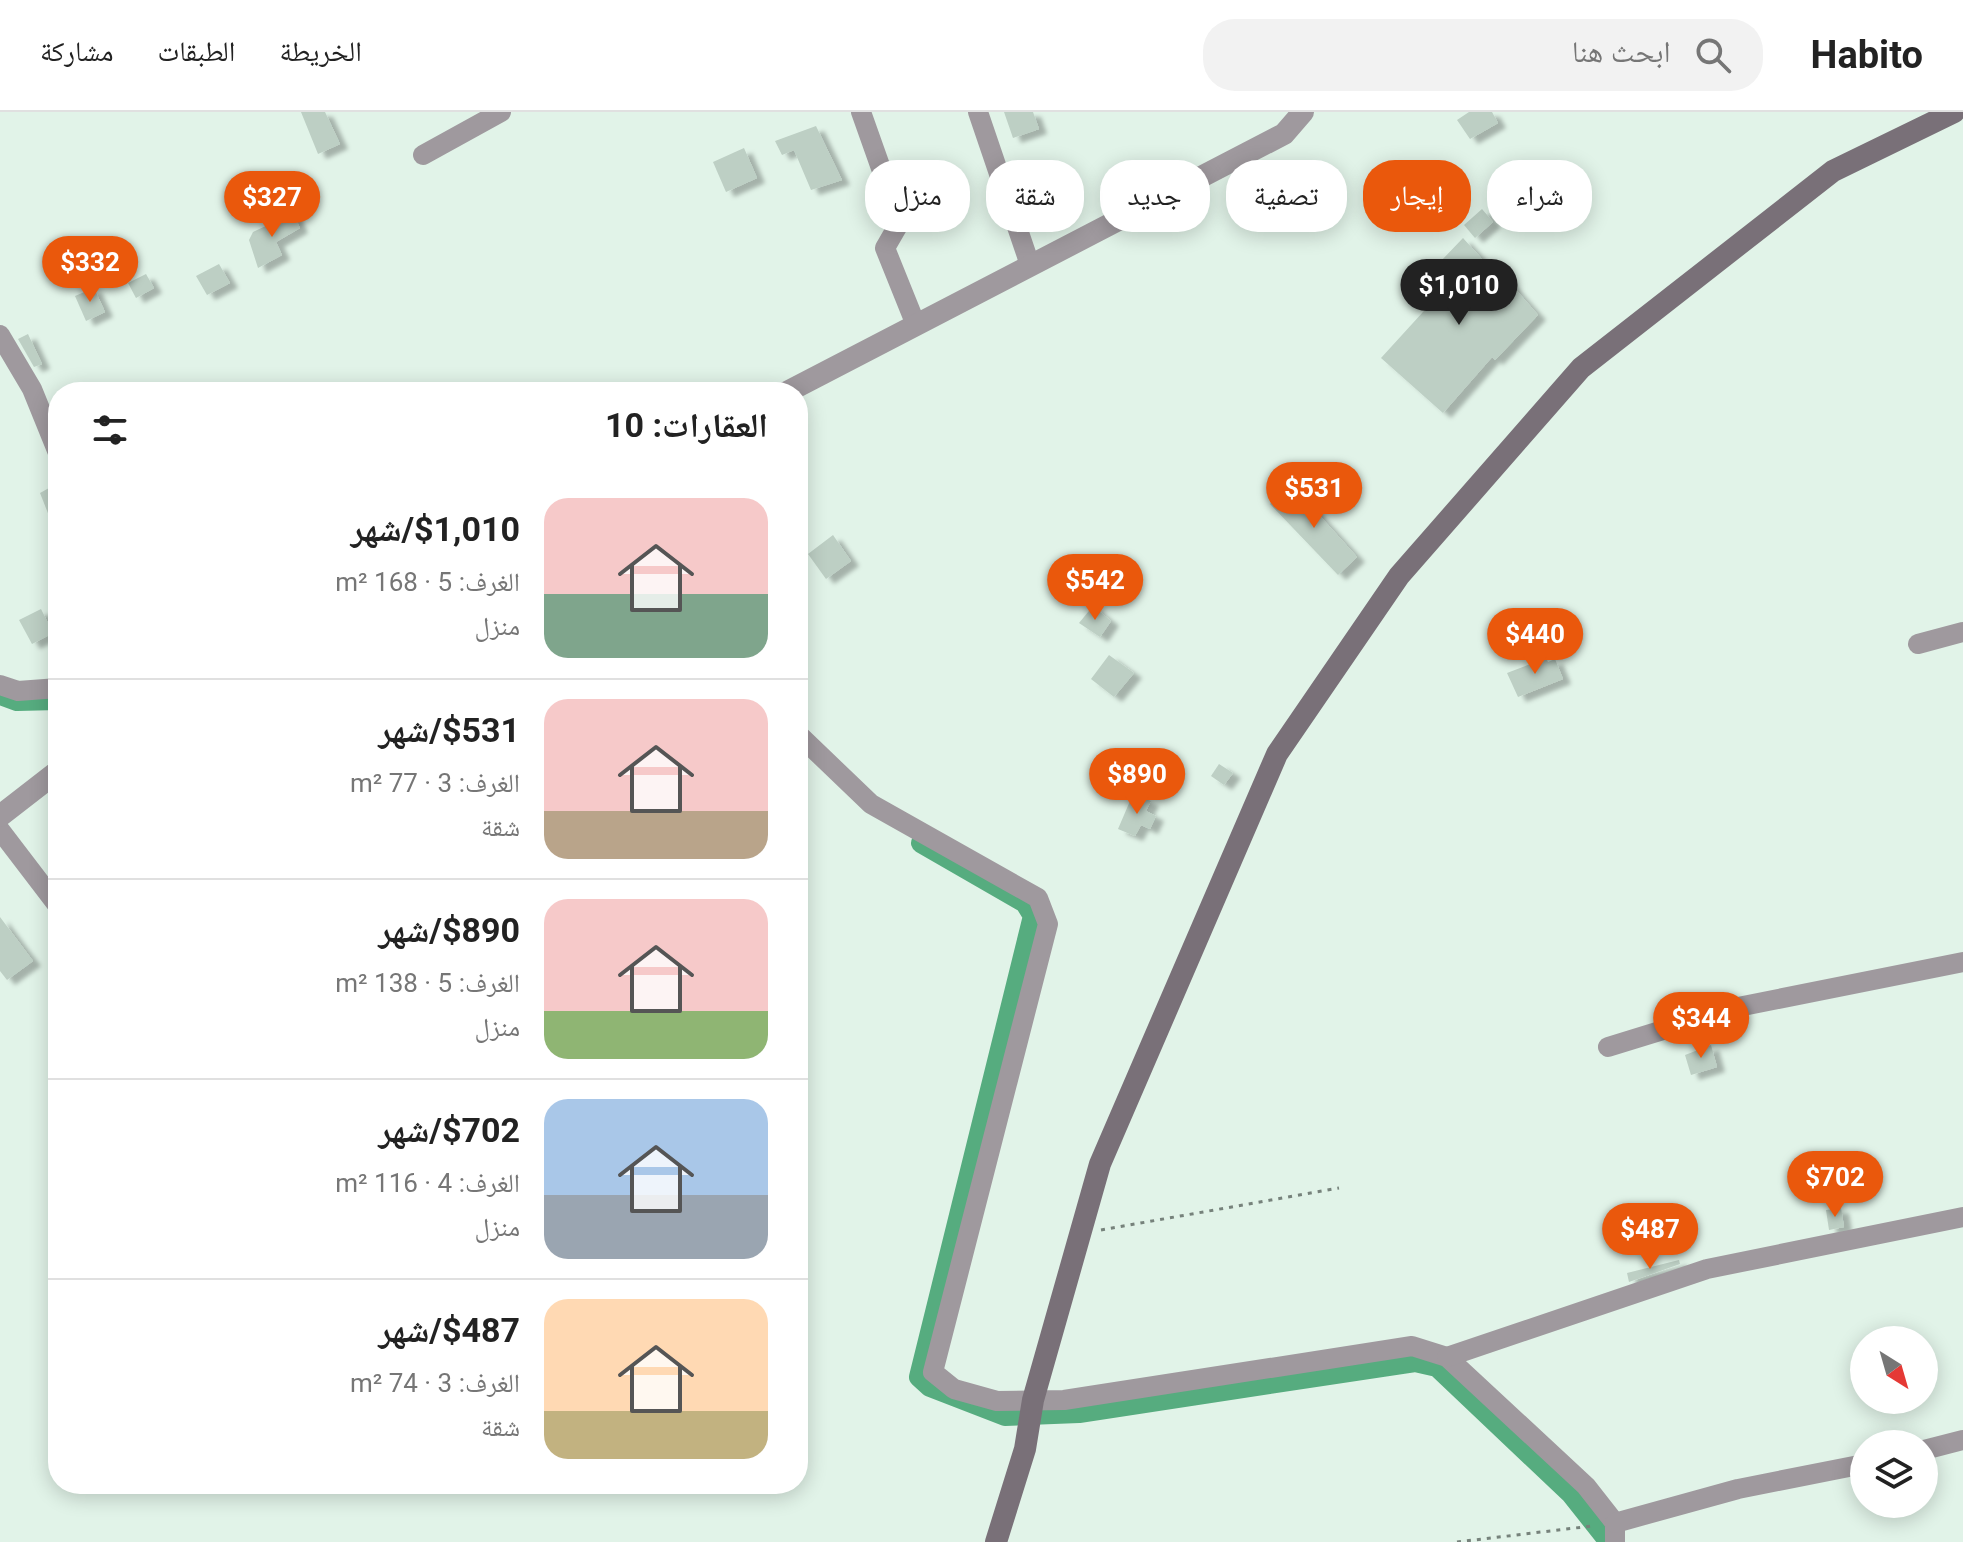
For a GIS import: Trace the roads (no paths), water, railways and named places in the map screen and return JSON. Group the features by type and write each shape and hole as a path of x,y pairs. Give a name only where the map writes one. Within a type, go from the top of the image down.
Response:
{"main road":[{"path":"996,1542 1025,1449 1033,1400 1100,1164 1277,754 1399,576 1581,368 1833,171 1954,112"}],"street":[{"path":"423,155 501,112"},
{"path":"861,112 900,222 885,248 916,325"},
{"path":"978,112 1030,265"},
{"path":"806,382 1284,134 1303,112"},
{"path":"0,335 32,389 48,428"},
{"path":"1918,644 1963,632"},
{"path":"0,685 18,691 48,689"},
{"path":"808,744 871,804 1038,898 1048,924 933,1372 954,1389 997,1401 1064,1400 1412,1346 1447,1357 1586,1486 1615,1532 1725,1492 1850,1467"},
{"path":"0,816 48,779"},
{"path":"0,830 48,893"},
{"path":"1608,1047 1738,1007 1963,962"},
{"path":"1447,1357 1707,1269 1963,1217"},
{"path":"1938,1446 1963,1440"}],"waterway":[{"path":"3,696 17,701 48,700"},
{"path":"921,843 1025,903 1033,916 919,1377 930,1387 1005,1416 1079,1413 1415,1362 1437,1367 1571,1494 1609,1542"}]}
